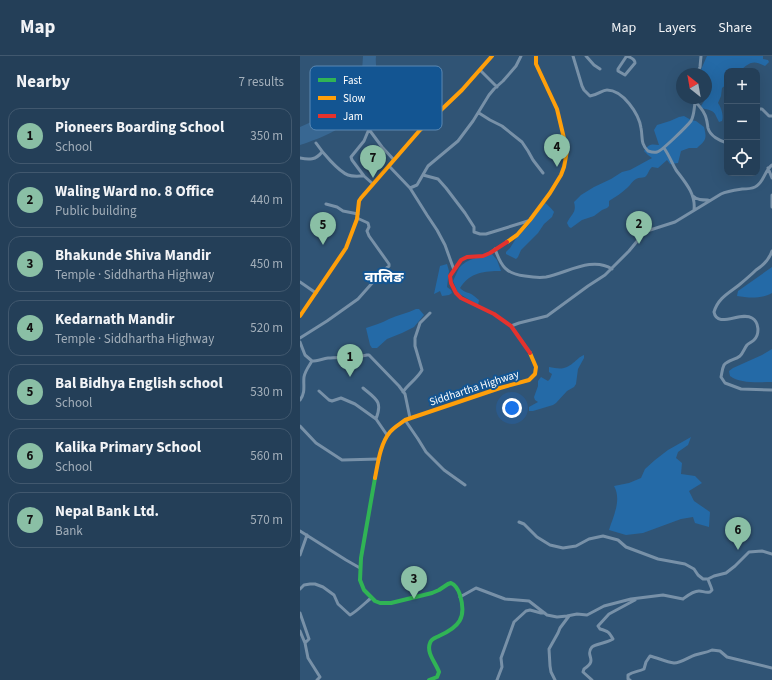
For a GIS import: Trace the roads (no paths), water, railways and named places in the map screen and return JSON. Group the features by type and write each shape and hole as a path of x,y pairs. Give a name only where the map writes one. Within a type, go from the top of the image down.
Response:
{"main road":[{"path":"442,109 462,90 492,56"},
{"path":"454,270 461,260 467,257 483,256 490,253 517,235 530,220 561,175 567,151 557,109 536,64 536,56"},
{"path":"300,316 346,248 358,216 360,199 420,130"},
{"name":"Siddhartha Highway","path":"371,598 364,591 360,583 361,556 379,459 384,440 387,435 397,425 408,419 500,388 529,380 535,374 536,367 530,352 511,326 494,314 461,298 456,293 451,283 450,276 454,270"},
{"path":"371,598 374,601 385,604 428,595 441,589 449,583 457,587 460,596 462,615 461,620 457,626 431,640 429,643 430,654 440,672 436,678 429,680"}],"street":[{"path":"410,188 417,185 428,166 458,141 474,121 489,95 516,66 521,56"},
{"path":"573,56 580,81 584,90 590,96 598,94 603,90 608,90 615,92 626,99 639,120 643,145 648,151 658,152 664,148 691,121 695,104"},
{"path":"586,56 600,69"},
{"path":"626,56 634,60 635,63 625,75 618,71 618,69 626,56"},
{"path":"700,68 701,56"},
{"path":"480,70 497,87"},
{"path":"696,104 708,120 709,131 714,137 724,142"},
{"path":"760,109 762,109 769,116 772,116"},
{"path":"479,113 502,126 522,142 543,173"},
{"path":"369,130 364,140 351,157 364,176 373,184"},
{"path":"370,130 394,160"},
{"path":"316,143 322,152 348,175 364,176"},
{"path":"664,148 692,195 695,204 694,210"},
{"path":"300,158 313,159 319,156 322,152"},
{"path":"511,326 547,316 588,286 605,276 647,231 675,222 727,191 754,188 759,184 768,168 772,165"},
{"path":"389,166 410,188 437,230 445,245 454,270"},
{"path":"768,168 772,178"},
{"path":"423,175 438,179 465,213 474,227 474,232 477,234 486,234 530,220"},
{"path":"692,195 698,199 710,200"},
{"path":"772,195 772,207"},
{"path":"300,338 358,299 389,266 369,236 367,230 369,227 368,223 358,216 326,204"},
{"path":"495,249 500,262 508,272 520,276 546,277 590,264 606,265 612,269"},
{"path":"772,251 765,264 722,298 714,312 718,319 747,316 754,319 758,327 757,336 748,344 741,355 725,364 721,377 725,382 741,389 772,390"},
{"path":"300,282 316,293"},
{"path":"403,392 422,370 415,346 415,338 420,323 430,313"},
{"path":"300,342 306,355 312,361"},
{"path":"312,361 327,358 353,357 367,354 399,386 403,392 408,419 426,452 444,470 465,485"},
{"path":"300,400 304,390 304,376 312,361"},
{"path":"363,388 377,400 379,408 376,419"},
{"path":"319,391 329,400 341,398 355,404 376,419 387,435"},
{"path":"300,426 316,443 342,460 379,459"},
{"path":"519,522 524,524 537,537 550,545 563,548 576,546 589,539 603,536 618,540 626,547 658,559 685,564 694,569 703,579 708,579 726,572 735,566 749,552 762,551 772,554"},
{"path":"300,531 360,568"},
{"path":"300,555 307,535"},
{"path":"460,596 476,588 505,599 529,601 547,615 557,617 577,614 587,615 604,606 631,599 663,595 683,599 692,593 699,591 705,593 710,592 712,587 708,583 708,579"},
{"path":"300,589 304,585 310,584 323,587 334,595 338,604 350,615 371,598"},
{"path":"592,680 583,672 584,669 590,665 591,661 589,652 591,648 594,645 603,644 613,639 610,633 600,629 598,626 609,614 637,599"},
{"path":"497,680 502,667 501,658 514,622 526,611 530,610 541,614 545,613"},
{"path":"300,613 309,639 306,643"},
{"path":"555,680 551,672 549,649 560,628 569,616"},
{"path":"300,631 306,643 308,658 320,677 316,680"},
{"path":"630,680 628,679 628,675 644,669 650,656 676,663 712,650 720,651 727,658 772,668"}],"place":[{"name":"Kedarnath Mandir","path":"557,167"},
{"name":"Nepal Bank Ltd.","path":"373,178"},
{"name":"Waling Ward no. 8 Office","path":"639,244"},
{"name":"Bal Bidhya English school","path":"323,245"},
{"name":"Pioneers Boarding School","path":"350,377"},
{"name":"Kalika Primary School","path":"738,550"},
{"name":"Bhakunde Shiva Mandir","path":"414,599"}],"district":[{"name":"वालिङ","path":"384,277"}]}
